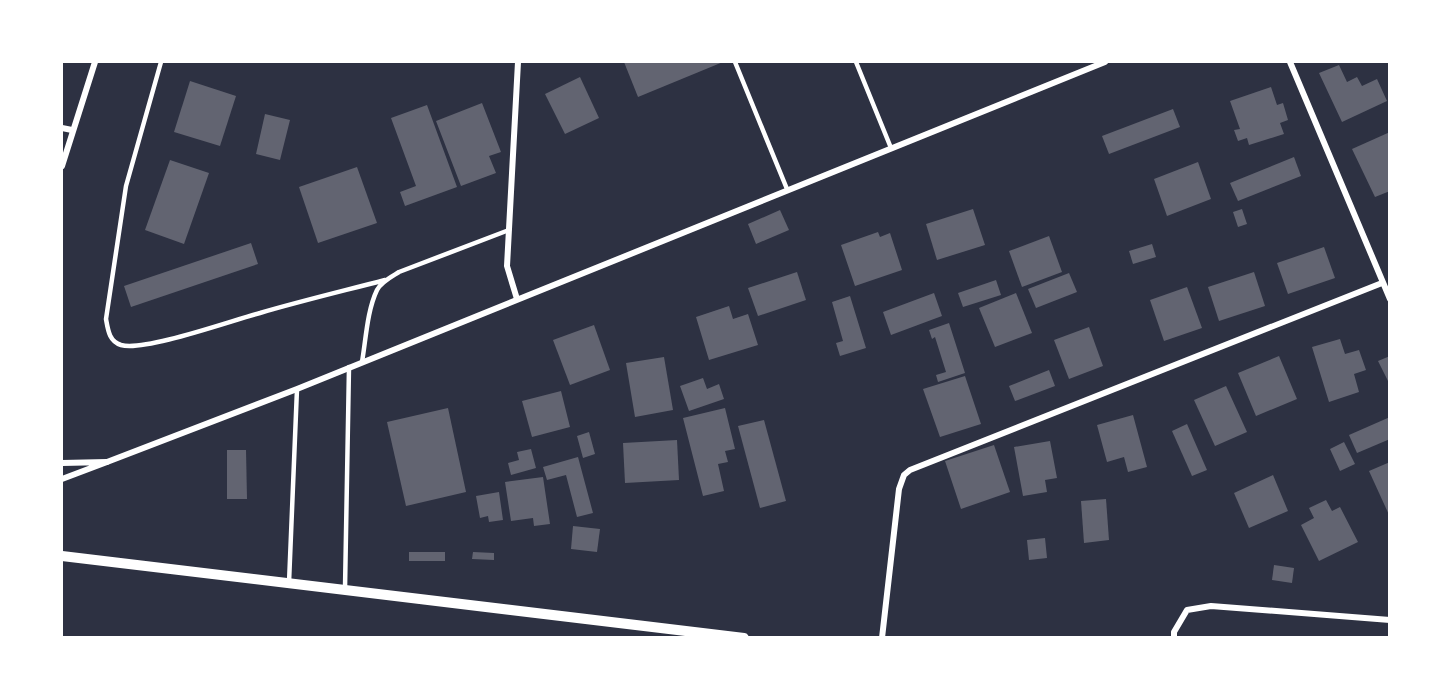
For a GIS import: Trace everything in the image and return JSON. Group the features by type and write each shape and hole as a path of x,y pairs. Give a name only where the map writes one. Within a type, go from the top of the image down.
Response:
{"street":[{"path":"62,166 95,62"},
{"path":"517,299 507,266 518,62"},
{"path":"62,479 297,389 1105,62"},
{"path":"1290,62 1389,299"},
{"path":"62,128 72,130"},
{"path":"882,638 899,489 904,476 910,470 1382,283"},
{"path":"62,463 107,462"},
{"path":"62,549 76,558"},
{"path":"62,556 744,638"},
{"path":"1174,638 1174,632 1187,610 1211,606 1389,620"}],"lane":[{"path":"161,62 126,186 107,310 108,331 112,340 122,345 158,342 261,312 385,280 399,272 509,230"},
{"path":"735,62 787,189"},
{"path":"856,62 891,148"},
{"path":"362,362 371,309 377,289 385,280"},
{"path":"345,590 350,367"},
{"path":"289,583 297,389"}],"building":[{"path":"624,62 723,62 638,97"},
{"path":"1339,65 1347,82 1357,77 1362,86 1377,79 1387,101 1342,122 1319,73"},
{"path":"580,77 599,118 565,134 545,94"},
{"path":"190,81 236,96 220,146 174,132"},
{"path":"1271,87 1277,105 1283,103 1288,120 1280,123 1284,134 1249,145 1247,138 1238,141 1234,130 1240,129 1230,101"},
{"path":"482,103 501,152 489,156 496,173 461,186 436,121"},
{"path":"427,105 457,187 405,206 400,192 416,186 391,118"},
{"path":"1173,109 1180,127 1109,154 1102,136"},
{"path":"265,114 290,120 280,160 256,154"},
{"path":"1390,132 1390,191 1375,197 1352,149"},
{"path":"1294,157 1301,176 1238,201 1230,183"},
{"path":"170,160 209,173 184,244 145,230"},
{"path":"1198,162 1211,199 1167,216 1154,179"},
{"path":"357,167 377,223 318,243 299,187"},
{"path":"973,209 985,245 937,260 926,224"},
{"path":"1242,209 1247,224 1238,227 1233,212"},
{"path":"780,210 789,230 756,244 748,224"},
{"path":"878,232 880,237 890,233 902,270 855,286 841,245"},
{"path":"1049,236 1062,272 1022,287 1009,251"},
{"path":"251,243 258,264 131,307 124,286"},
{"path":"1152,244 1156,257 1133,264 1129,251"},
{"path":"1324,247 1335,278 1288,294 1277,263"},
{"path":"797,272 806,300 758,316 748,288"},
{"path":"1254,272 1265,306 1219,321 1208,287"},
{"path":"1069,273 1077,292 1036,308 1028,289"},
{"path":"996,280 1001,295 963,307 958,293"},
{"path":"1187,287 1202,328 1164,341 1150,300"},
{"path":"934,293 942,316 891,335 883,312"},
{"path":"1016,293 1032,333 995,347 979,308"},
{"path":"850,296 866,348 840,356 836,343 843,341 832,302"},
{"path":"729,306 733,319 748,314 758,345 709,360 696,317"},
{"path":"949,323 965,373 938,382 936,375 946,372 935,337 932,339 929,330"},
{"path":"594,325 610,370 570,385 553,340"},
{"path":"1089,327 1103,366 1069,379 1054,340"},
{"path":"1340,339 1345,354 1359,350 1366,370 1354,374 1359,392 1329,402 1312,347"},
{"path":"1279,356 1297,399 1256,416 1238,373"},
{"path":"1390,356 1390,385 1378,361"},
{"path":"664,357 673,410 635,417 626,363"},
{"path":"1049,370 1055,386 1015,401 1009,386"},
{"path":"965,376 981,424 940,437 923,389"},
{"path":"703,378 707,389 719,384 724,399 689,411 680,386"},
{"path":"1226,386 1247,432 1215,446 1194,400"},
{"path":"561,391 570,427 532,437 522,401"},
{"path":"448,408 466,492 406,506 387,422"},
{"path":"725,408 735,449 725,451 728,462 718,464 724,491 703,496 683,418"},
{"path":"1133,415 1147,467 1128,472 1124,457 1107,462 1097,425"},
{"path":"1390,417 1390,439 1357,453 1349,435"},
{"path":"764,420 786,501 760,508 738,426"},
{"path":"1187,424 1207,470 1192,476 1172,431"},
{"path":"589,432 595,454 583,458 577,436"},
{"path":"677,440 679,480 625,483 623,443"},
{"path":"1050,441 1057,478 1045,480 1047,492 1023,496 1014,447"},
{"path":"1344,442 1355,464 1340,471 1330,449"},
{"path":"994,445 1010,492 961,509 945,461"},
{"path":"531,449 536,468 511,475 508,463 519,460 517,452"},
{"path":"227,450 246,450 247,499 227,499"},
{"path":"578,457 593,513 577,517 566,475 547,480 543,467"},
{"path":"1390,462 1390,517 1369,471"},
{"path":"1273,475 1288,511 1249,528 1234,493"},
{"path":"543,477 550,524 534,526 533,518 511,521 505,482"},
{"path":"499,492 503,520 489,522 488,516 480,518 476,496"},
{"path":"1106,499 1109,540 1084,543 1081,501"},
{"path":"1326,500 1332,511 1340,507 1358,542 1319,561 1301,525 1314,518 1309,508"},
{"path":"573,526 600,529 597,552 571,549"},
{"path":"1045,538 1047,558 1029,560 1027,540"},
{"path":"409,552 445,552 445,561 409,561"},
{"path":"473,552 494,553 494,560 472,559"},
{"path":"1274,565 1294,568 1292,583 1272,580"}]}
